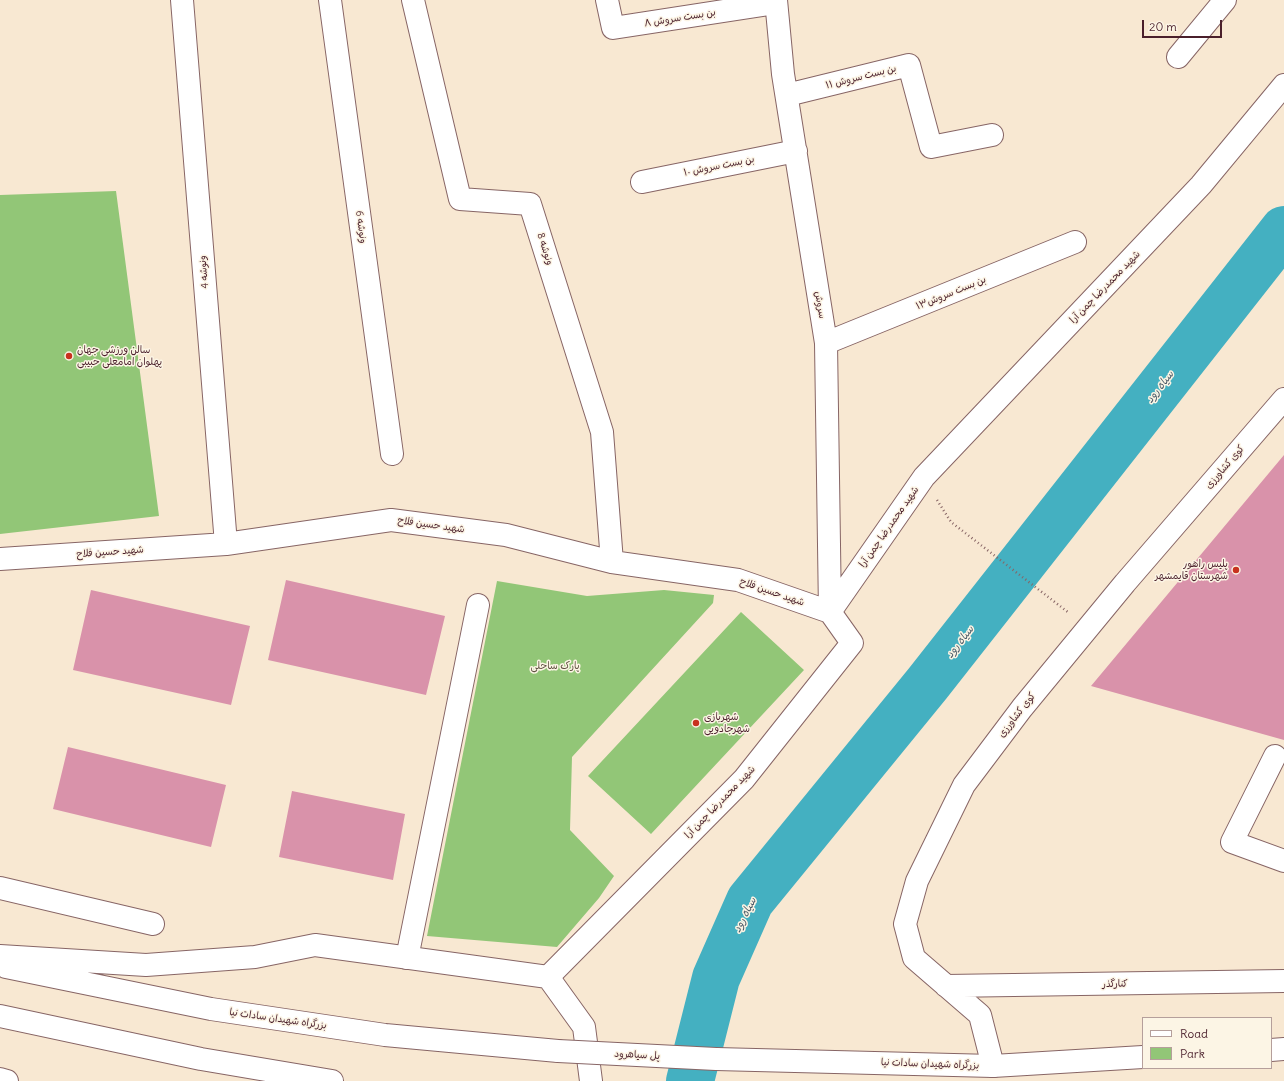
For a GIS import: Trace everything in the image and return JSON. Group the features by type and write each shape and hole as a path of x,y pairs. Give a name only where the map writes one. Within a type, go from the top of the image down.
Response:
{"main road":[{"name":"ونوشه 4","path":"182,0 226,544"},
{"name":"ونوشه 6","path":"330,0 392,454"},
{"name":"ونوشه 8","path":"413,0 460,199 530,204 602,432 612,562"},
{"name":"بن بست سروش ۸","path":"607,0 613,28 776,2"},
{"path":"1178,58 1224,0"},
{"name":"سروش","path":"776,2 786,96 826,344 830,612"},
{"name":"بن بست سروش ۱۱","path":"786,96 909,65 931,147 992,135"},
{"name":"شهید محمدرضا چمن آرا","path":"548,977 744,779 852,643 830,612 924,477 1201,185 1284,85"},
{"name":"بن بست سروش ۱۰","path":"642,182 796,151"},
{"name":"بن بست سروش۱۳","path":"826,344 1075,242"},
{"name":"کوی کشاورزی","path":"993,1066 980,1014 914,958 905,924 917,881 964,785 1022,708 1086,630 1284,398"},
{"name":"شهید حسین فلاح","path":"0,559 226,544 391,520 506,535 612,562 738,580 830,612"},
{"path":"407,958 478,605"},
{"path":"1275,756 1232,842 1284,861"},
{"path":"0,888 153,924"},
{"path":"0,956 146,965 255,957 315,945 548,977 584,1027 591,1081"},
{"name":"بزرگراه شهیدان سادات نیا","path":"0,966 211,1009 385,1035 558,1051"},
{"name":"کنارگذر","path":"946,986 1284,981"},
{"path":"0,1016 201,1059 332,1081"},
{"path":"1272,1050 1284,1049"},
{"name":"پل سیاهرود","path":"558,1051 716,1059"},
{"name":"بزرگراه شهیدان سادات نیا","path":"716,1059 993,1066 1142,1057"},
{"path":"0,1079 7,1081"}],"path":[{"path":"951,522 1065,610"}],"green space":[{"name":"سالن ورزشی جهان پهلوان امامعلی حبیبی","path":"116,191 159,516 0,534 0,195"},
{"name":"پارک ساحلی","path":"497,581 587,596 664,590 714,595 713,603 572,757 570,830 614,876 599,898 557,947 427,936"},
{"name":"شهربازی شهرجادویی","path":"741,612 804,670 651,834 588,776"}],"building":[{"name":"پلیس راهور شهرستان قایمشهر","path":"1284,455 1284,740 1091,686"},
{"path":"286,580 445,616 426,695 268,660"},
{"path":"91,590 250,626 231,705 73,670"},
{"path":"68,747 226,785 211,847 53,809"},
{"path":"292,791 405,814 393,880 279,857"}],"waterway":[{"name":"سیاه رود","path":"690,1081 716,978 750,901 928,683 1284,230"}],"place":[{"name":"سالن ورزشی جهان پهلوان امامعلی حبیبی","path":"69,356"},
{"name":"پلیس راهور شهرستان قایمشهر","path":"1236,570"},
{"name":"شهربازی شهرجادویی","path":"696,723"}]}
